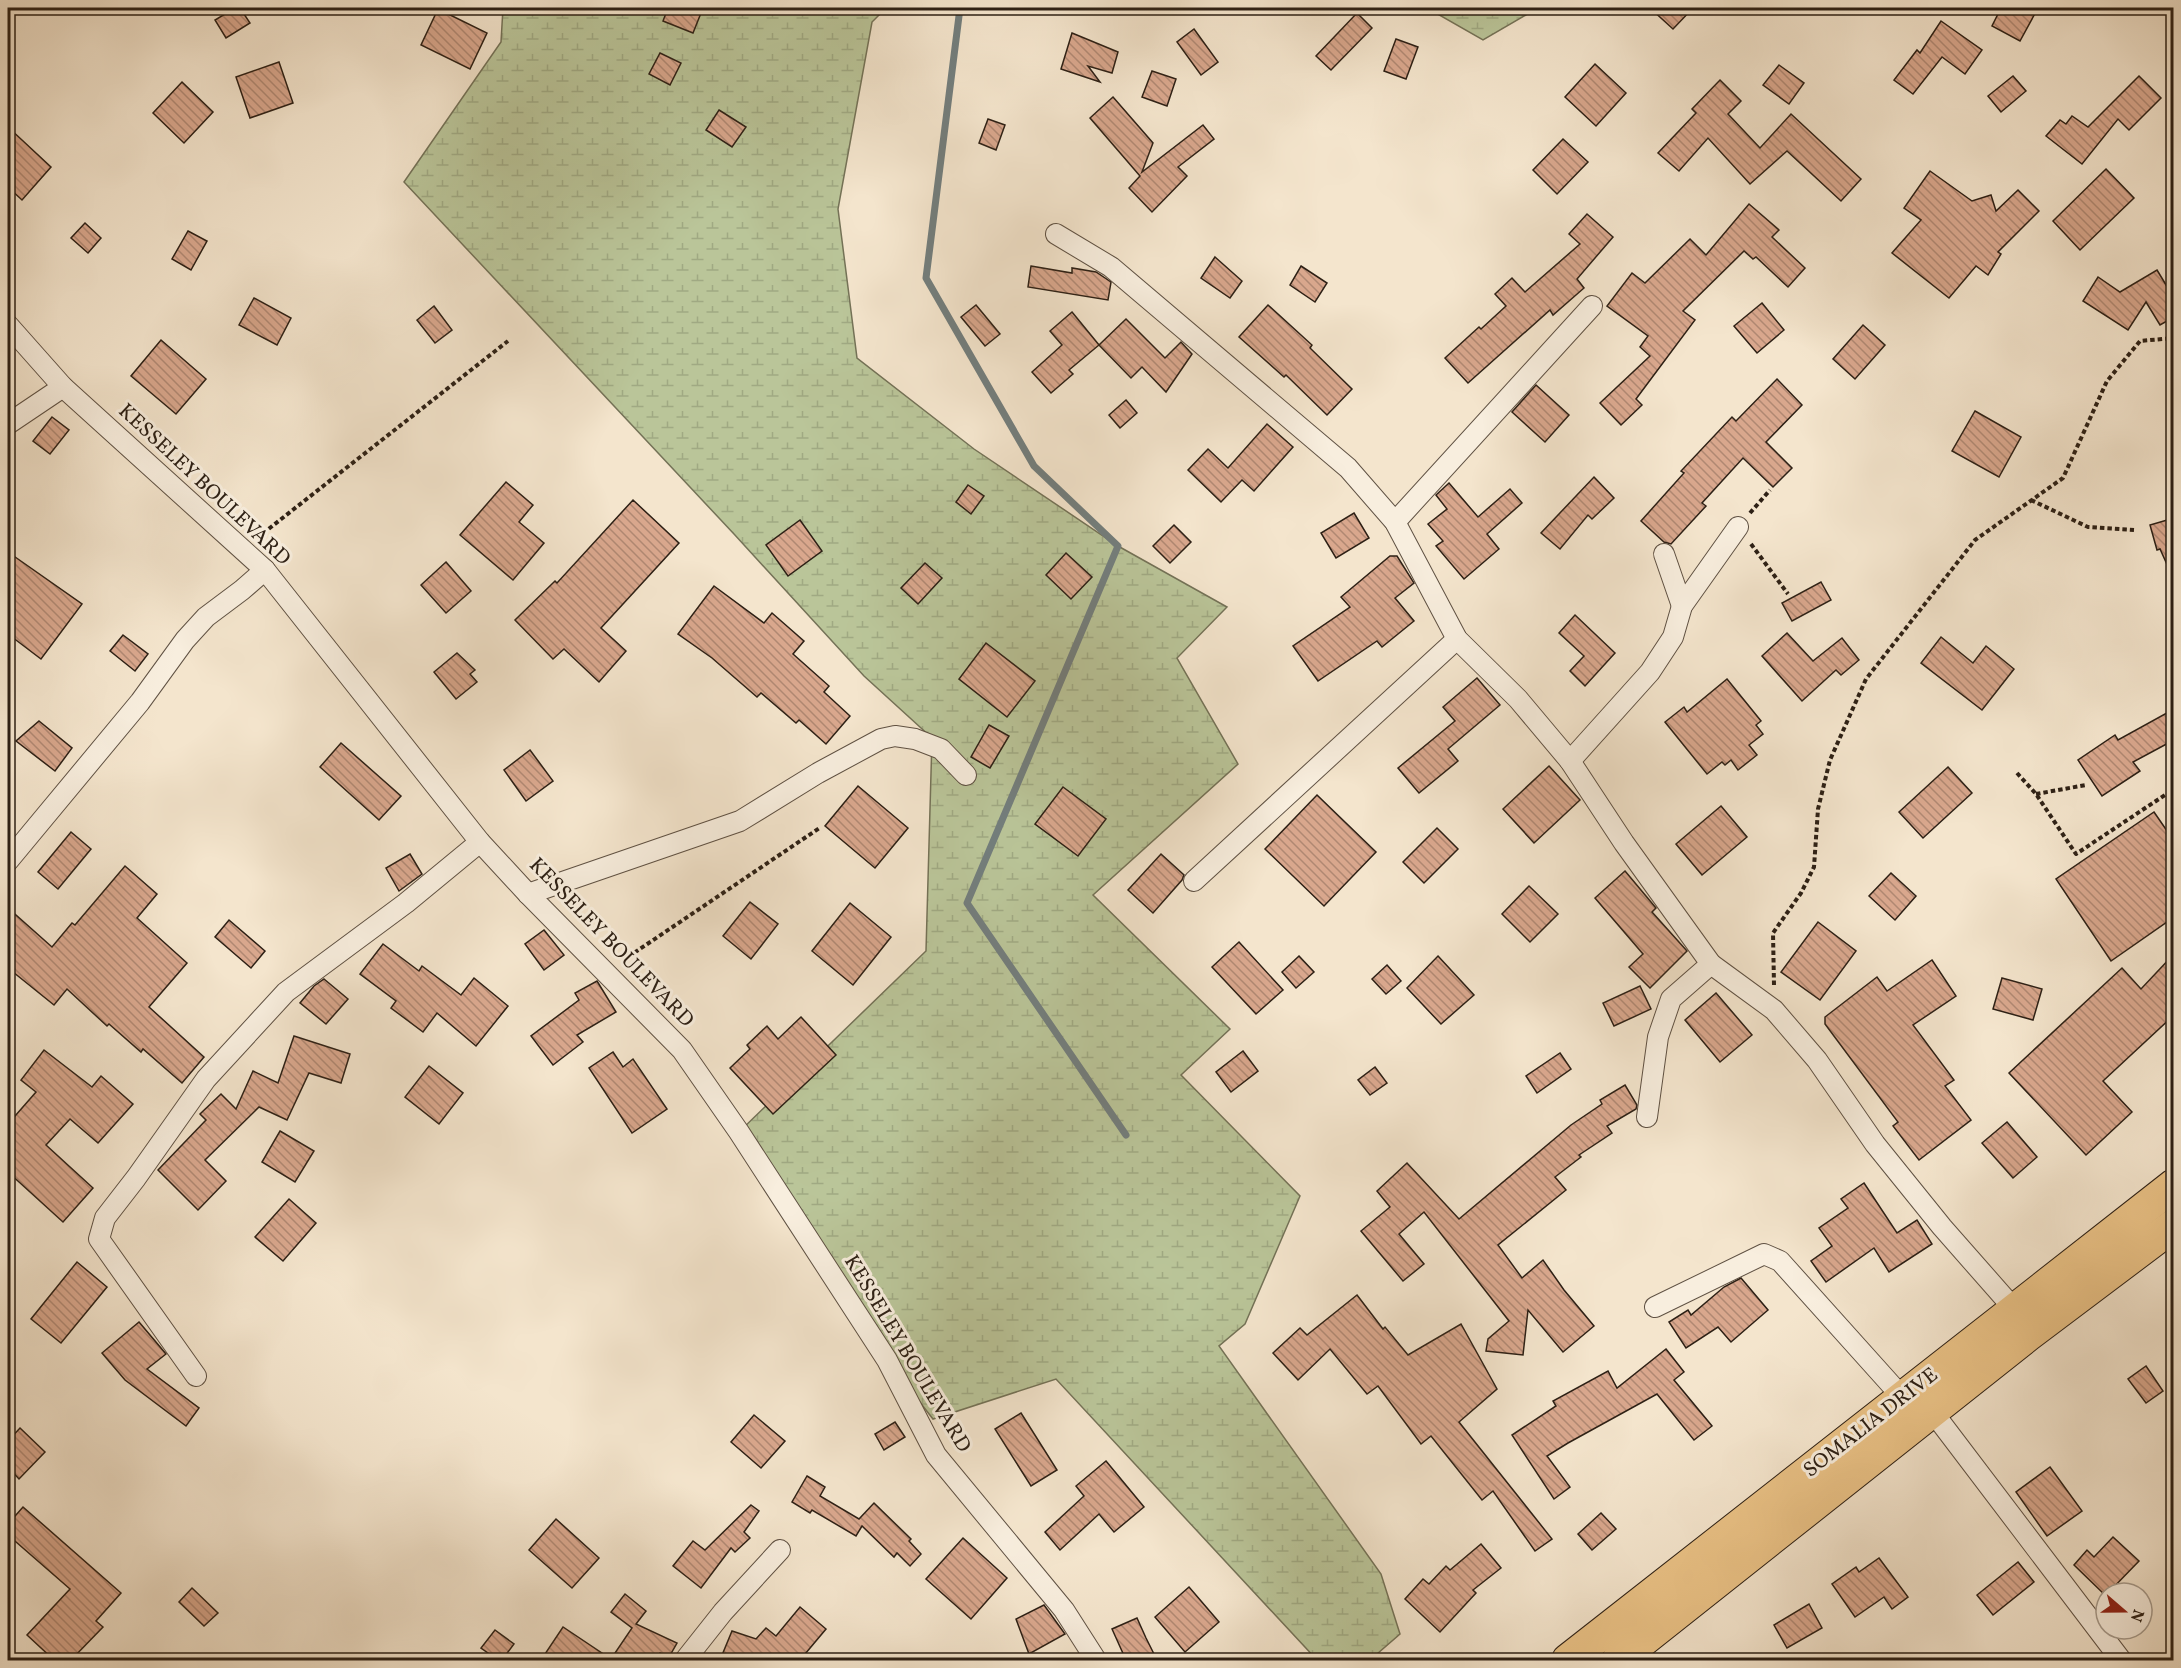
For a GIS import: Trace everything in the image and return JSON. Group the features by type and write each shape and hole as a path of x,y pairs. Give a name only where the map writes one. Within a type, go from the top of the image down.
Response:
{"main road":[{"name":"SOMALIA DRIVE","path":"1568,1660 2174,1185"},
{"name":"SOMALIA DRIVE","path":"1618,1660 2028,1335 2174,1225"}],"street":[{"path":"1056,234 1120,274 1348,468 1395,522 1457,639 1518,699 1570,761 1624,843 1711,964 1774,1010 1817,1060 1875,1144 1942,1227 2015,1310"},
{"path":"1395,522 1592,306"},
{"name":"KESSELEY BOULEVARD","path":"8,324 63,387 265,570 480,842 682,1050 739,1132 887,1360 936,1455 1064,1610 1096,1660"},
{"path":"8,424 63,387"},
{"path":"1570,761 1650,672 1673,637 1682,606 1738,527"},
{"path":"1664,554 1682,606"},
{"path":"8,861 140,702 185,640 206,616 265,570"},
{"path":"1194,880 1457,639"},
{"path":"528,894 740,821 818,773 881,739 895,736 915,738 941,749 966,775"},
{"path":"196,1376 99,1239 105,1218 206,1079 286,992 406,903 480,842"},
{"path":"1647,1117 1658,1037 1671,999 1711,964"},
{"path":"1655,1307 1764,1254 1780,1261 1904,1398"},
{"path":"1932,1411 2121,1660"},
{"path":"685,1660 723,1612 780,1550"}],"path":[{"path":"1774,1010 1773,933 1801,893 1814,867 1818,809 1830,760 1866,679 1975,540 2063,478 2107,381 2140,341 2174,338"},
{"path":"242,549 508,341"},
{"path":"1770,490 1738,527 1788,594"},
{"path":"2031,500 2088,527 2134,530"},
{"path":"2017,773 2036,794 2076,854 2174,789"},
{"path":"2036,794 2086,785"},
{"path":"605,973 821,827"}],"green space":[{"path":"503,8 886,8 872,22 838,209 857,358 974,449 1118,546 1227,607 1177,658 1238,764 1093,895 1230,1029 1181,1075 1300,1196 1245,1324 1219,1346 1381,1574 1400,1634 1370,1660 1317,1660 1056,1379 933,1419 887,1360 739,1132 926,951 932,738 864,676 404,182 501,42"},
{"path":"1427,8 1538,8 1483,40"}],"building":[{"path":"235,8 240,8 250,23 226,38 215,20"},
{"path":"668,8 703,8 693,33 663,21"},
{"path":"1650,8 1693,8 1673,29"},
{"path":"2001,8 2038,8 2020,41 1992,26"},
{"path":"438,9 487,33 470,69 421,45"},
{"path":"1357,13 1372,28 1331,70 1316,56"},
{"path":"1941,21 1982,50 1965,74 1942,57 1913,94 1894,80 1917,50 1920,53"},
{"path":"1194,29 1218,62 1201,75 1177,42"},
{"path":"1072,33 1118,52 1112,73 1088,66 1100,82 1061,69"},
{"path":"1396,39 1418,47 1406,79 1384,71"},
{"path":"660,53 681,63 670,85 649,74"},
{"path":"279,62 293,103 250,118 236,77"},
{"path":"1595,64 1626,93 1596,126 1565,97"},
{"path":"1779,65 1804,83 1789,104 1763,85"},
{"path":"1152,71 1176,79 1167,106 1142,97"},
{"path":"2013,76 2026,91 2001,112 1988,96"},
{"path":"2139,76 2161,98 2129,130 2118,119 2082,164 2046,136 2060,120 2066,124 2072,116 2088,127"},
{"path":"1720,80 1741,101 1728,114 1760,148 1791,114 1861,179 1841,201 1787,151 1750,184 1708,138 1679,171 1658,153 1696,113 1692,109"},
{"path":"182,82 213,112 184,143 153,113"},
{"path":"1113,97 1153,143 1142,172 1203,125 1214,139 1178,167 1187,176 1152,212 1129,188 1140,176 1090,118"},
{"path":"719,110 746,127 732,147 706,130"},
{"path":"988,119 1005,125 996,150 979,143"},
{"path":"8,127 51,167 22,200 8,187"},
{"path":"1563,139 1588,162 1557,194 1533,170"},
{"path":"2106,169 2134,198 2080,250 2053,221"},
{"path":"1930,171 1972,201 1991,195 1996,211 2018,190 2039,211 1998,252 2001,254 1988,275 1976,266 1949,298 1892,253 1921,220 1904,208"},
{"path":"1749,204 1779,230 1772,237 1805,268 1788,287 1756,257 1753,259 1744,251 1683,311 1695,320 1636,399 1642,405 1621,425 1600,403 1650,356 1640,347 1648,336 1607,306 1632,273 1645,283 1690,239 1706,255"},
{"path":"1587,214 1613,237 1577,279 1584,288 1553,315 1550,310 1468,383 1445,358 1506,306 1495,294 1512,278 1525,292 1580,244 1569,234"},
{"path":"85,223 101,238 88,253 71,238"},
{"path":"188,231 207,241 191,270 172,259"},
{"path":"1215,257 1242,281 1230,298 1201,278"},
{"path":"1031,266 1072,273 1072,268 1096,272 1111,282 1108,300 1028,287"},
{"path":"1301,266 1327,283 1315,302 1290,285"},
{"path":"2157,270 2174,298 2174,317 2160,325 2146,302 2128,330 2083,301 2098,277 2120,292"},
{"path":"254,298 291,318 277,345 239,325"},
{"path":"1762,303 1784,330 1757,353 1734,326"},
{"path":"976,305 1000,334 985,346 961,317"},
{"path":"1268,305 1312,345 1310,348 1352,389 1327,415 1286,375 1284,377 1239,337"},
{"path":"434,306 452,330 435,343 417,320"},
{"path":"1072,312 1099,345 1069,370 1073,374 1051,393 1032,372 1062,345 1050,331"},
{"path":"1126,319 1165,358 1181,342 1192,354 1166,392 1142,367 1131,378 1099,345"},
{"path":"1863,325 1885,345 1855,379 1833,359"},
{"path":"161,340 206,379 176,414 131,376"},
{"path":"1777,379 1802,405 1766,442 1792,468 1773,487 1743,458 1702,503 1706,506 1671,544 1664,542 1641,521 1684,473 1681,471 1732,417 1736,421"},
{"path":"1536,385 1569,415 1545,442 1512,412"},
{"path":"1126,400 1137,413 1120,428 1109,415"},
{"path":"1975,411 2021,437 1999,477 1952,451"},
{"path":"52,417 69,430 50,454 33,441"},
{"path":"1267,424 1293,447 1254,491 1242,480 1221,502 1188,470 1208,449 1228,468"},
{"path":"1594,477 1614,498 1592,519 1588,515 1560,549 1541,533"},
{"path":"506,482 533,505 519,522 544,543 513,580 460,535"},
{"path":"1449,483 1478,517 1510,489 1522,503 1487,534 1499,549 1464,579 1436,546 1443,541 1428,524 1447,509 1436,495"},
{"path":"968,485 984,496 971,514 956,502"},
{"path":"633,500 679,543 601,628 626,651 599,682 564,649 553,659 515,620 555,581 557,583"},
{"path":"1354,513 1369,538 1336,558 1321,533"},
{"path":"2174,518 2174,580 2160,549 2157,550 2150,525"},
{"path":"800,520 822,551 788,576 766,545"},
{"path":"1174,525 1191,542 1170,563 1153,546"},
{"path":"8,552 82,604 41,659 8,634"},
{"path":"1066,553 1092,577 1071,599 1046,575"},
{"path":"1390,556 1397,556 1414,583 1395,598 1414,621 1382,647 1377,641 1318,681 1293,646 1350,607 1341,597"},
{"path":"446,562 471,591 446,613 421,585"},
{"path":"925,563 942,578 918,604 901,588"},
{"path":"1821,582 1831,600 1792,621 1782,603"},
{"path":"714,586 764,623 772,613 804,641 793,654 829,686 824,692 850,716 826,744 799,720 796,723 761,693 757,697 712,658 678,634"},
{"path":"1575,615 1615,653 1585,686 1570,671 1584,656 1559,633"},
{"path":"1787,633 1813,661 1842,638 1859,660 1841,675 1836,670 1802,701 1762,656"},
{"path":"123,635 148,654 135,671 110,651"},
{"path":"1941,637 1973,663 1986,646 2014,669 1982,710 1921,663"},
{"path":"986,643 1035,681 1007,717 959,679"},
{"path":"457,653 475,670 470,674 477,682 456,699 434,672"},
{"path":"1477,678 1500,705 1448,749 1458,761 1419,793 1398,768 1455,721 1443,707"},
{"path":"1727,679 1761,721 1756,725 1763,734 1749,745 1757,755 1738,770 1731,760 1725,765 1722,762 1707,774 1665,722 1684,707 1687,712"},
{"path":"2174,709 2174,740 2133,762 2140,771 2102,796 2078,760 2115,735 2118,740"},
{"path":"39,721 72,748 55,771 16,741"},
{"path":"989,725 1009,736 990,768 971,757"},
{"path":"341,743 401,796 379,820 320,767"},
{"path":"530,750 553,781 526,801 504,770"},
{"path":"1549,766 1580,800 1534,843 1503,809"},
{"path":"1948,767 1972,793 1923,838 1899,812"},
{"path":"858,786 908,828 875,868 825,826"},
{"path":"1063,787 1106,819 1078,856 1035,824"},
{"path":"1317,795 1376,852 1324,906 1265,849"},
{"path":"1721,806 1747,837 1702,875 1676,844"},
{"path":"2154,812 2174,841 2174,917 2111,961 2056,879"},
{"path":"1437,828 1458,849 1424,883 1403,862"},
{"path":"71,832 91,849 58,889 38,872"},
{"path":"410,854 422,874 399,891 386,868"},
{"path":"1161,854 1184,875 1153,913 1128,890"},
{"path":"125,866 157,894 137,918 187,963 149,1007 204,1057 182,1083 143,1049 141,1052 109,1024 107,1026 67,989 54,1005 8,968 8,908 52,947 72,923 75,925"},
{"path":"1625,871 1656,908 1652,912 1687,951 1650,988 1629,967 1643,954 1595,898"},
{"path":"1891,873 1916,896 1895,920 1869,896"},
{"path":"1529,886 1558,914 1530,942 1502,914"},
{"path":"750,902 778,924 751,959 723,936"},
{"path":"850,903 891,937 853,985 812,951"},
{"path":"229,920 265,951 251,968 215,937"},
{"path":"1818,922 1856,951 1820,1000 1781,972"},
{"path":"544,930 564,955 544,970 525,944"},
{"path":"1239,942 1283,990 1256,1014 1212,967"},
{"path":"383,944 419,971 422,966 461,995 474,978 508,1006 476,1046 437,1013 423,1032 391,1008 396,1001 360,974"},
{"path":"2174,954 2174,1015 2103,1081 2132,1112 2086,1155 2009,1073 2122,968 2141,989"},
{"path":"1299,956 1314,972 1296,988 1282,972"},
{"path":"1438,956 1474,995 1441,1024 1407,988"},
{"path":"1932,960 1956,996 1913,1025 1954,1080 1945,1086 1971,1120 1919,1160 1893,1126 1898,1122 1825,1024 1825,1017 1877,977 1887,991"},
{"path":"1387,965 1401,981 1386,994 1372,979"},
{"path":"2002,978 2042,989 2033,1020 1993,1009"},
{"path":"324,979 348,999 326,1024 300,1003 314,986"},
{"path":"597,981 616,1012 577,1035 583,1042 553,1065 531,1036 579,1000 575,993"},
{"path":"1640,986 1651,1009 1614,1026 1603,1003"},
{"path":"1716,993 1752,1035 1720,1062 1685,1020"},
{"path":"801,1017 836,1055 773,1114 730,1068 750,1049 747,1045 767,1026 778,1039"},
{"path":"294,1036 350,1054 341,1083 309,1073 287,1120 259,1107 205,1160 226,1181 198,1210 158,1170 206,1120 200,1114 221,1094 236,1109 253,1071 278,1083"},
{"path":"44,1050 92,1087 101,1076 133,1104 98,1143 70,1119 46,1145 93,1188 63,1222 8,1172 8,1124 36,1092 21,1080"},
{"path":"1243,1051 1258,1071 1231,1092 1216,1072"},
{"path":"613,1052 623,1067 633,1059 667,1109 632,1133 589,1068"},
{"path":"1560,1053 1571,1069 1537,1093 1526,1076"},
{"path":"429,1066 463,1093 439,1124 405,1097"},
{"path":"1375,1067 1387,1083 1370,1095 1358,1080"},
{"path":"1625,1085 1637,1105 1636,1109 1607,1126 1612,1133 1579,1155 1581,1157 1555,1177 1566,1190 1498,1245 1522,1278 1543,1260 1594,1326 1563,1352 1528,1310 1523,1355 1486,1351 1488,1339 1509,1321 1424,1212 1399,1234 1424,1264 1403,1281 1361,1231 1390,1207 1377,1191 1407,1163 1459,1219 1571,1125 1602,1104 1600,1100"},
{"path":"2007,1122 2037,1157 2013,1178 1982,1143"},
{"path":"280,1131 314,1151 295,1182 262,1162"},
{"path":"1864,1183 1897,1233 1917,1220 1932,1244 1889,1272 1874,1248 1826,1282 1811,1261 1832,1246 1819,1228 1848,1208 1841,1199"},
{"path":"289,1199 316,1223 283,1261 255,1237"},
{"path":"77,1262 107,1287 61,1343 31,1319"},
{"path":"1741,1278 1768,1310 1731,1342 1718,1327 1686,1348 1669,1322 1688,1310 1691,1315 1724,1287"},
{"path":"1357,1295 1383,1329 1385,1327 1408,1355 1461,1324 1497,1389 1459,1422 1552,1539 1535,1551 1493,1491 1482,1500 1431,1436 1421,1444 1378,1386 1367,1394 1330,1349 1298,1380 1273,1353 1300,1328 1307,1335"},
{"path":"139,1322 166,1354 147,1369 199,1408 186,1426 125,1380 102,1353"},
{"path":"1666,1349 1684,1372 1674,1380 1712,1426 1694,1440 1657,1394 1547,1456 1570,1487 1554,1499 1512,1435 1556,1406 1553,1401 1608,1371 1617,1388"},
{"path":"2146,1366 2163,1391 2146,1403 2128,1379"},
{"path":"1021,1413 1057,1470 1031,1486 995,1429"},
{"path":"754,1415 785,1441 761,1468 731,1442"},
{"path":"895,1422 905,1437 884,1450 875,1434"},
{"path":"20,1428 45,1452 19,1479 8,1467 8,1441"},
{"path":"1106,1461 1144,1507 1114,1532 1099,1514 1060,1550 1045,1532 1084,1496 1076,1486"},
{"path":"2050,1467 2082,1511 2047,1536 2016,1492"},
{"path":"807,1476 825,1487 820,1496 859,1519 874,1503 911,1539 909,1541 921,1554 910,1566 897,1553 894,1557 862,1526 856,1536 812,1510 810,1513 792,1502"},
{"path":"751,1505 759,1511 744,1532 750,1538 735,1552 731,1548 701,1588 673,1566 693,1541 705,1550"},
{"path":"23,1507 121,1593 96,1621 103,1627 71,1660 54,1660 27,1635 70,1589 8,1535 8,1524"},
{"path":"1601,1513 1616,1529 1592,1550 1578,1534"},
{"path":"556,1519 599,1558 572,1588 529,1550"},
{"path":"2113,1537 2139,1561 2120,1581 2094,1581 2094,1584 2074,1565 2087,1550 2094,1557"},
{"path":"963,1538 1007,1578 971,1619 926,1579"},
{"path":"1481,1544 1501,1568 1473,1590 1476,1593 1440,1632 1405,1599 1423,1579 1429,1584 1446,1566 1450,1570"},
{"path":"1879,1558 1908,1597 1892,1609 1884,1597 1855,1617 1832,1584 1856,1567 1859,1572"},
{"path":"2018,1562 2034,1582 1993,1615 1977,1595"},
{"path":"1189,1587 1219,1622 1185,1652 1155,1617"},
{"path":"192,1588 218,1613 204,1626 179,1602"},
{"path":"625,1594 646,1611 636,1624 677,1643 669,1657 660,1653 657,1660 637,1654 633,1660 541,1660 563,1627 611,1659 632,1628 611,1612"},
{"path":"1809,1604 1822,1628 1787,1648 1774,1625"},
{"path":"1044,1605 1065,1634 1029,1654 1016,1619"},
{"path":"800,1607 826,1629 800,1660 720,1660 732,1631 756,1639 766,1628 776,1636"},
{"path":"1137,1618 1157,1660 1126,1660 1112,1629"},
{"path":"495,1630 514,1644 502,1660 498,1660 481,1648"}],"waterway":[{"path":"960,8 926,278 1034,466 1118,546 967,903 1126,1135"}]}
